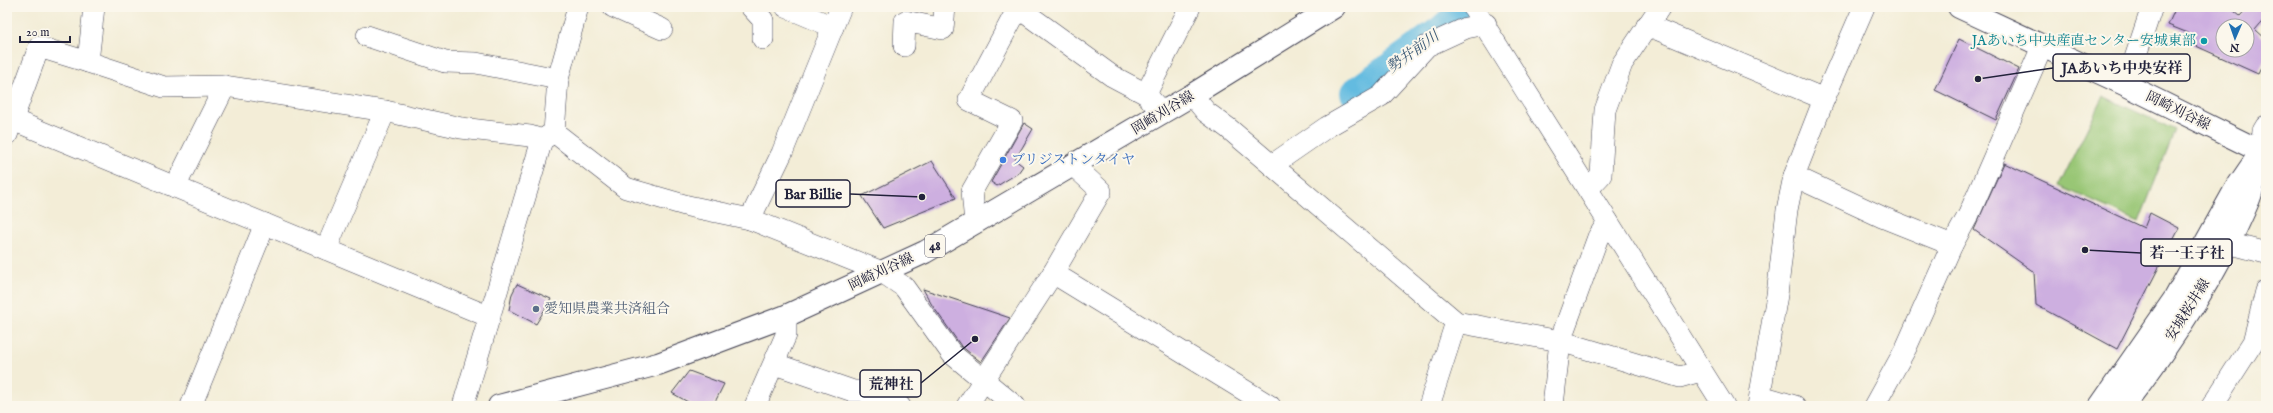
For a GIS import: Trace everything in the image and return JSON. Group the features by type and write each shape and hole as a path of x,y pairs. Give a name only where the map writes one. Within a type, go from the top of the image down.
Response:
{"main road":[{"name":"岡崎刈谷線","path":"511,405 658,364 786,316 925,252 1162,113 1334,7"},
{"name":"岡崎刈谷線","path":"1959,7 2126,85 2263,153"},
{"name":"安城桜井線","path":"2122,406 2143,380 2198,295 2228,243 2250,198 2263,153"},
{"name":"安城桜井線","path":"2100,406 2175,298 2235,190 2263,153"}],"street":[{"path":"88,62 94,7"},
{"path":"463,406 548,136 558,79 578,7"},
{"path":"613,7 662,29"},
{"path":"751,7 763,20 763,40"},
{"path":"786,7 833,27"},
{"path":"750,219 782,153 841,7"},
{"path":"904,46 905,21 943,29 945,7"},
{"path":"1146,94 1190,7"},
{"path":"1474,7 1724,406"},
{"path":"1588,189 1601,175 1605,110 1622,64 1660,7"},
{"path":"1795,406 1760,401 1777,295 1787,210 1794,176 1824,100 1864,7"},
{"path":"2126,85 2152,7"},
{"path":"975,223 972,191 1012,121 969,100 1018,8 1112,76 1146,94 1162,113"},
{"path":"1272,165 1327,127 1381,96 1427,46 1466,28 1486,24"},
{"path":"1647,25 1824,100"},
{"path":"367,36 445,62 476,62 558,79"},
{"path":"490,317 175,187 10,127 39,47 164,87 225,86 385,111 461,128 530,136 548,136 626,188 688,206 750,219 882,272 904,287 952,354 1016,406"},
{"path":"1874,406 1906,348 1952,245 1969,214 2042,47"},
{"path":"175,187 225,86"},
{"path":"1192,95 1206,112 1272,165 1456,322 1560,341 1680,377 1701,371"},
{"path":"326,249 385,111"},
{"path":"2263,153 2263,131 2266,126"},
{"path":"967,406 1053,274 1101,191 1073,166"},
{"path":"1794,176 1882,217 1952,245"},
{"path":"1553,406 1560,341 1598,237 1608,222"},
{"path":"191,406 265,224"},
{"path":"2228,243 2266,253"},
{"path":"1053,274 1270,406"},
{"path":"2212,406 2253,342 2266,291"},
{"path":"754,406 775,364 786,335 786,316"},
{"path":"1430,406 1456,322"},
{"path":"775,364 853,391 863,391 900,406"}],"green space":[{"path":"2103,96 2175,130 2139,222 2059,186"}],"building":[{"name":"JAあいち中央産直センター安城東部","path":"2176,7 2229,7 2240,16 2248,7 2266,7 2266,17 2255,30 2255,18 2215,18 2215,55 2185,41 2188,33 2168,25"},
{"name":"JAあいち中央産直センター安城東部","path":"2255,30 2266,40 2266,58 2258,74 2223,58 2255,58"},
{"path":"1959,39 2019,69 1996,120 1935,90"},
{"path":"1024,123 1033,129 1015,160 1023,166 1018,173 997,186 991,182"},
{"path":"932,161 956,198 883,228 862,196"},
{"path":"2004,163 2144,228 2150,213 2179,228 2117,349 2036,305 2034,272 1974,230"},
{"path":"517,284 551,299 536,324 509,310 512,294"},
{"path":"923,289 1010,318 981,362 961,346 932,305"},
{"path":"689,371 724,384 713,406 695,406 672,393"}],"waterway":[{"name":"勢井前川","path":"1355,93 1442,30 1468,7"}],"place":[{"name":"JAあいち中央産直センター安城東部","path":"2204,41"},
{"name":"JAあいち中央安祥","path":"1978,79"},
{"name":"ブリジストンタイヤ","path":"1003,160"},
{"name":"Bar Billie","path":"922,197"},
{"name":"若一王子社","path":"2085,250"},
{"name":"愛知県農業共済組合","path":"536,309"},
{"name":"荒神社","path":"975,339"}]}
